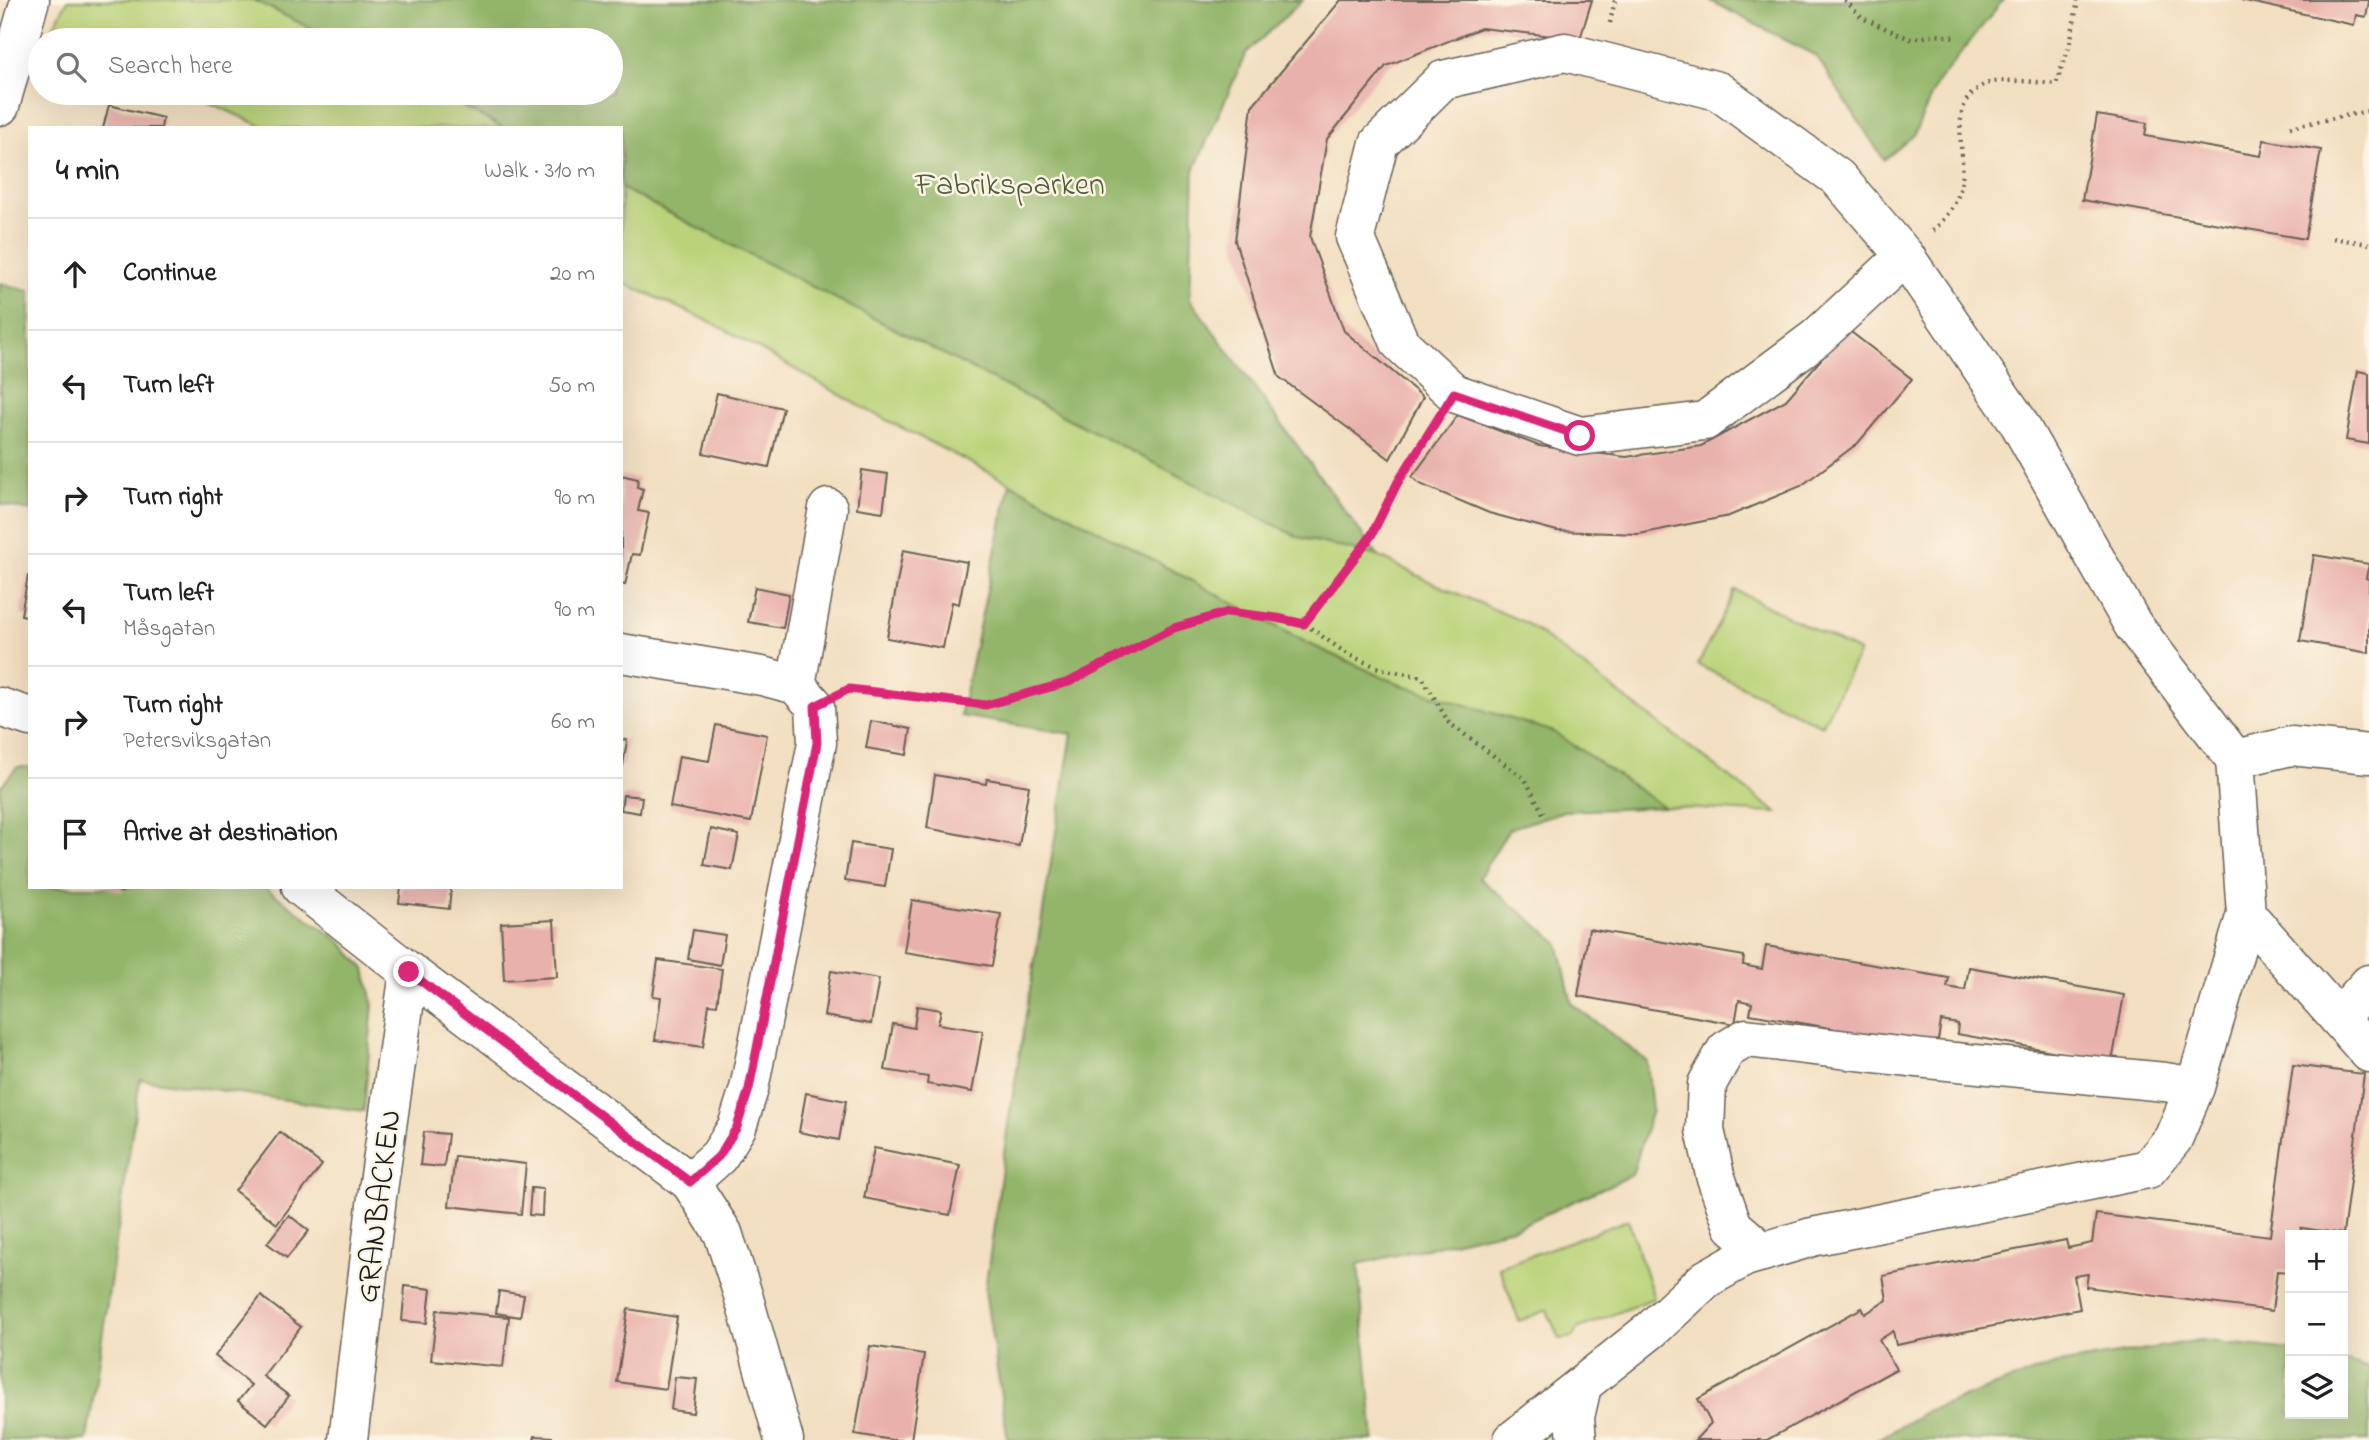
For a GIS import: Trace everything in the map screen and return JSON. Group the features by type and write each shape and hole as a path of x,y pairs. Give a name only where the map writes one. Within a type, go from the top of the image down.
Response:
{"street":[{"path":"0,106 30,0"},
{"path":"1513,1440 1652,1329 1706,1279 1745,1257 1825,1234 2148,1169 2173,1139 2195,1087 2246,914 2235,759 2133,625 2017,420 1905,256 1838,178 1718,91 1565,52 1443,80 1379,143 1354,237 1400,343 1454,393 1580,436 1705,421 1816,338 1905,256"},
{"path":"690,1182 719,1156 737,1127 749,1089 817,743 806,695 828,509"},
{"path":"623,653 762,676 806,695"},
{"path":"0,707 28,716"},
{"path":"2235,759 2291,746 2369,754"},
{"path":"304,889 409,972 690,1182 723,1233 784,1440"},
{"path":"2246,914 2369,1053"},
{"name":"GRANBACKEN","path":"348,1440 377,1197 409,972"},
{"path":"2338,1018 2369,984"},
{"path":"1763,1252 1733,1226 1715,1175 1706,1130 1707,1084 1727,1050 1746,1038 2195,1087"},
{"path":"1577,1440 1574,1417 1582,1386"}],"path":[{"path":"1845,0 1861,18 1910,39 1937,35 1956,37"},
{"path":"1943,221 1955,202 1960,187 1963,163 1960,112 1971,94 1987,83 2026,81 2056,84 2070,44 2078,0"},
{"path":"2290,127 2369,111"},
{"path":"2333,238 2369,244"},
{"path":"1304,624 1371,536 1398,482 1454,393"},
{"path":"806,695 849,689 986,705 1069,682 1174,628 1228,612 1277,618 1304,624 1347,654 1381,669 1422,677 1449,723 1525,779 1545,817"}],"green space":[{"path":"68,0 254,0 310,28 53,28"},
{"name":"Fabriksparken","path":"254,0 1303,0 1246,53 1194,170 1190,299 1378,556 1298,537 623,189 623,126 500,126 459,105 623,105 623,28 310,28"},
{"path":"1709,0 2003,0 1937,83 1914,135 1884,160 1816,56"},
{"path":"215,105 459,105 500,126 262,126"},
{"path":"623,189 1298,537 1378,556 1526,623 1777,813 1664,807 1554,732 1398,684 1307,643 1010,483 871,412 711,322 623,283"},
{"path":"0,283 28,290 28,511 0,504"},
{"path":"1010,483 1307,643 1398,684 1554,732 1664,807 1564,811 1509,829 1479,878 1558,942 1572,1004 1647,1061 1652,1110 1632,1175 1517,1227 1358,1264 1374,1440 1008,1440 985,1291 1008,1124 1072,734 960,716"},
{"path":"1735,590 1859,652 1822,726 1698,665"},
{"path":"17,767 28,767 28,889 267,889 341,942 365,969 373,1003 364,1111 140,1079 87,1440 0,1440 0,787"},
{"path":"1628,1220 1654,1298 1577,1329 1573,1337 1559,1339 1547,1310 1519,1321 1499,1267"},
{"path":"2200,1340 2285,1349 2285,1419 2348,1419 2348,1362 2369,1368 2369,1440 1877,1440 1927,1411 2053,1365"}],"building":[{"path":"1341,0 1592,0 1580,39 1481,28 1386,66 1327,139 1310,237 1344,331 1423,397 1390,459 1279,377 1235,241 1252,106"},
{"path":"2241,0 2369,2 2366,17 2356,15 2354,25"},
{"path":"109,105 163,118 161,126 104,126"},
{"path":"2097,115 2147,123 2145,136 2261,156 2264,140 2321,150 2305,239 2082,200"},
{"path":"1847,329 1912,379 1858,443 1801,486 1729,516 1639,534 1557,531 1489,513 1420,484 1412,477 1458,415 1539,446 1626,457 1701,446 1786,400"},
{"path":"2358,371 2369,373 2369,444 2346,440"},
{"path":"717,393 783,408 769,467 703,453"},
{"path":"862,470 888,474 883,512 857,508"},
{"path":"623,475 638,479 637,487 643,489 638,511 649,513 640,555 632,554 625,585"},
{"path":"903,550 967,562 959,604 952,602 943,648 887,638"},
{"path":"2314,555 2369,564 2366,578 2369,579 2369,653 2300,641"},
{"path":"28,576 28,617 21,615"},
{"path":"755,587 789,594 783,628 748,622"},
{"path":"871,721 911,729 907,755 866,748"},
{"path":"716,725 767,735 751,822 670,807 679,756 709,761"},
{"path":"623,739 627,740 623,766"},
{"path":"935,775 986,784 987,779 1029,786 1019,846 927,828"},
{"path":"623,795 642,797 640,813 623,810"},
{"path":"711,829 739,835 732,870 704,865"},
{"path":"851,843 891,849 885,887 845,881"},
{"path":"401,889 451,889 449,909 399,903"},
{"path":"912,900 1001,914 992,966 904,952"},
{"path":"554,920 557,977 504,980 501,923"},
{"path":"1589,929 1744,956 1743,965 1762,969 1766,946 1949,978 1947,987 1965,990 1969,967 2124,995 2112,1062 1957,1034 1958,1024 1941,1021 1937,1047 1750,1014 1752,1003 1739,1000 1735,1024 1578,996"},
{"path":"693,930 725,935 720,965 688,959"},
{"path":"658,960 722,969 717,1005 709,1004 703,1047 655,1040 661,997 653,996"},
{"path":"831,971 879,979 871,1024 824,1016"},
{"path":"917,1006 941,1010 938,1024 983,1031 972,1092 927,1084 928,1077 885,1070 893,1024 914,1028"},
{"path":"2293,1065 2364,1074 2344,1230 2285,1230 2285,1272 2277,1271 2272,1311 2086,1287 2088,1274 2074,1276 2080,1309 1896,1345 1893,1331 1879,1340 1896,1369 1767,1440 1695,1440 1711,1423 1698,1399 1862,1308 1865,1314 1887,1300 1883,1276 2066,1240 2068,1248 2092,1243 2096,1214 2270,1236"},
{"path":"806,1093 846,1101 839,1140 799,1132"},
{"path":"280,1132 322,1165 277,1224 235,1191"},
{"path":"424,1132 448,1134 444,1167 420,1165"},
{"path":"874,1148 960,1165 950,1215 864,1198"},
{"path":"455,1156 526,1164 521,1214 449,1206"},
{"path":"531,1188 543,1189 542,1216 529,1215"},
{"path":"289,1215 309,1231 287,1258 267,1243"},
{"path":"405,1286 431,1289 427,1323 402,1321"},
{"path":"499,1291 524,1295 520,1317 496,1313"},
{"path":"261,1296 301,1327 263,1376 289,1396 267,1424 238,1401 251,1385 215,1356"},
{"path":"628,1309 677,1317 666,1389 617,1382"},
{"path":"437,1310 509,1317 503,1367 431,1360"},
{"path":"870,1346 924,1354 911,1440 855,1434"},
{"path":"675,1377 697,1379 693,1413 671,1410"},
{"path":"535,1436 552,1437 552,1440 534,1440"}],"route":[{"path":"409,972 690,1182 719,1156 737,1127 749,1089 817,743 815,706 849,689 986,705 1069,682 1174,628 1228,612 1304,624 1371,536 1398,482 1454,393 1580,436"}]}
